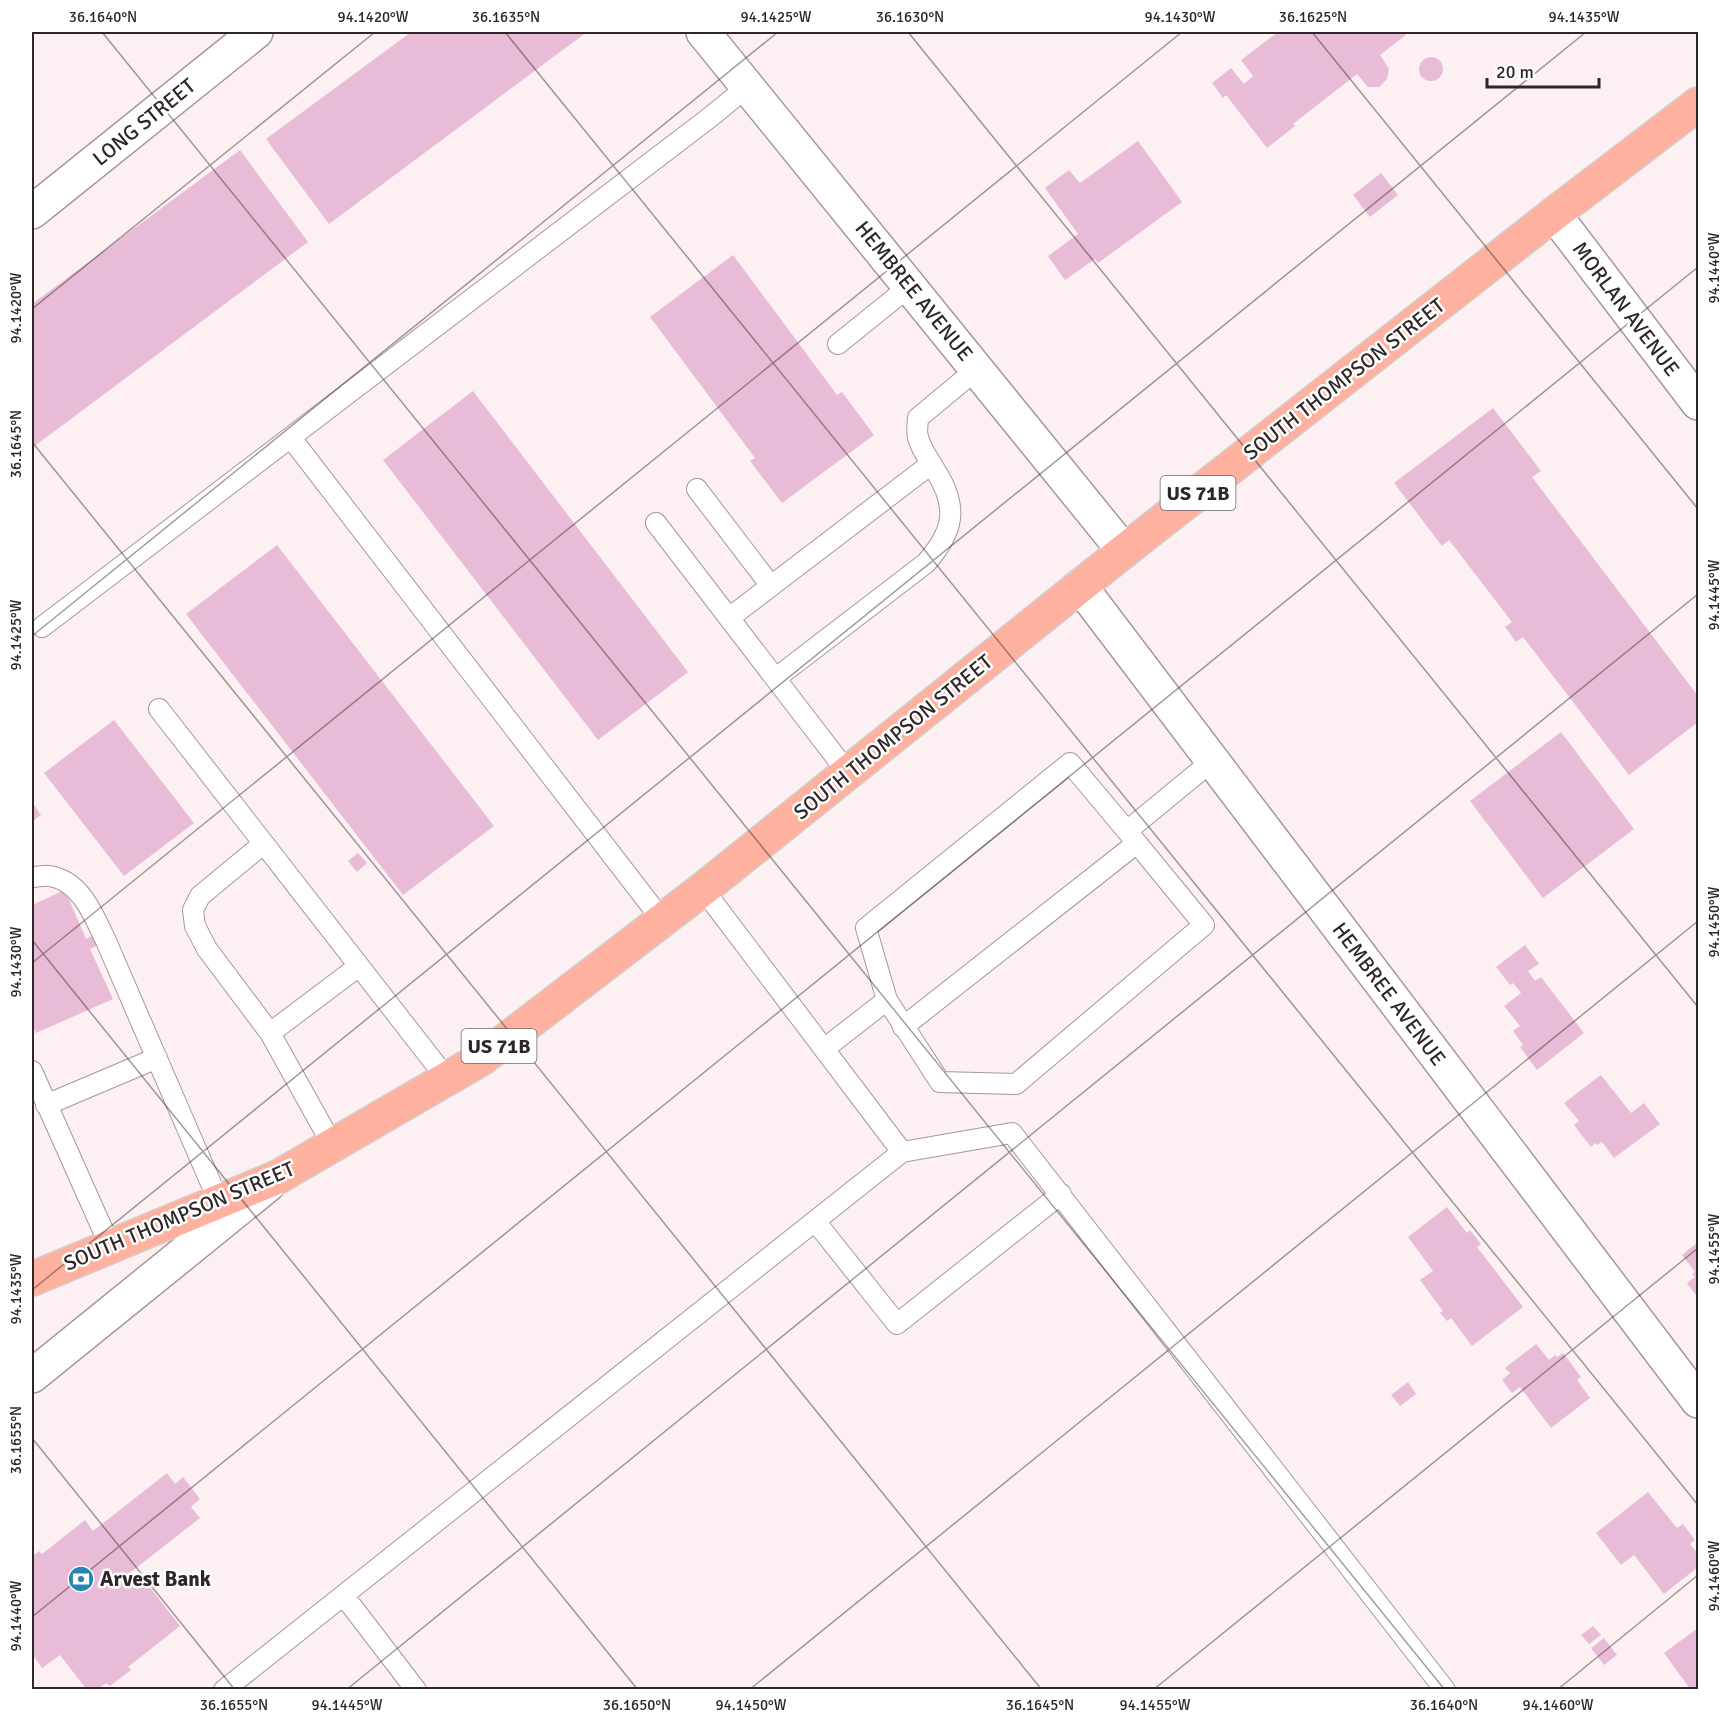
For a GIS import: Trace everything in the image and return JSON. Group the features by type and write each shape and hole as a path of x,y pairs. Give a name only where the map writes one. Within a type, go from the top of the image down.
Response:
{"highway":[{"name":"SOUTH THOMPSON STREET","path":"32,1278 278,1178 481,1059 703,889 1124,551 1698,104"}],"street":[{"name":"LONG STREET","path":"32,212 256,32"},
{"name":"HEMBREE AVENUE","path":"703,32 1124,551"},
{"name":"MORLAN AVENUE","path":"1554,214 1698,403"},
{"name":"HEMBREE AVENUE","path":"1080,586 1698,1401"},
{"path":"32,1376 278,1178"}],"lane":[{"path":"42,627 747,87"},
{"path":"838,344 910,286"},
{"path":"776,678 926,563 940,547 950,528 951,506 947,488 922,449 917,434 918,418 977,369"},
{"path":"291,438 662,920"},
{"path":"729,618 931,464"},
{"path":"697,489 771,586"},
{"path":"656,523 848,772"},
{"path":"159,709 447,1079"},
{"path":"903,1027 1132,837 1212,761"},
{"path":"1070,763 1132,837 1204,925 1016,1084 940,1082 887,1000 866,928 1070,763"},
{"path":"263,844 200,896 193,910 195,926 207,949 270,1033 333,1146"},
{"path":"32,877 50,876 71,883 88,905 106,941 219,1202"},
{"path":"703,889 902,1152"},
{"path":"270,1033 359,966"},
{"path":"824,1049 887,1000"},
{"path":"46,1105 157,1058"},
{"path":"32,1071 110,1246"},
{"path":"224,1689 902,1152 1012,1132 1445,1689"},
{"path":"815,1221 897,1324 1060,1194"},
{"path":"344,1596 416,1689"}],"building":[{"path":"411,32 587,32 329,224 266,139"},
{"path":"1278,32 1404,32 1406,35 1380,55 1389,69 1387,79 1379,87 1368,87 1357,74 1293,124 1295,126 1267,148 1226,95 1223,98 1212,83 1231,68 1244,84 1253,76 1241,60"},
{"path":"1431,57 1439,61 1443,69 1439,77 1431,81 1423,77 1419,69 1423,61"},
{"path":"1138,141 1182,202 1098,263 1095,259 1065,280 1048,256 1078,234 1045,188 1069,170 1080,183"},
{"path":"240,150 308,242 32,448 32,304"},
{"path":"1381,173 1398,195 1370,217 1353,195"},
{"path":"733,255 837,395 842,392 874,435 782,503 750,461 755,458 650,317"},
{"path":"473,391 688,672 598,740 383,460"},
{"path":"1493,408 1541,471 1532,477 1698,696 1698,722 1629,775 1523,637 1516,642 1505,627 1512,622 1449,540 1442,546 1394,483"},
{"path":"277,545 494,826 403,895 186,614"},
{"path":"114,720 194,823 124,876 44,773"},
{"path":"1561,732 1634,829 1543,898 1470,801"},
{"path":"32,802 41,815 32,822"},
{"path":"358,853 367,863 357,872 348,861"},
{"path":"65,890 86,939 94,935 99,945 90,949 113,999 36,1033 32,1023 32,905"},
{"path":"1525,945 1539,964 1528,971 1535,981 1541,977 1584,1033 1537,1070 1520,1047 1523,1045 1513,1031 1520,1026 1504,1006 1521,993 1513,983 1510,985 1496,967"},
{"path":"1601,1075 1631,1113 1644,1103 1660,1124 1614,1158 1602,1142 1597,1145 1595,1143 1591,1147 1574,1125 1579,1121 1564,1103"},
{"path":"1447,1207 1467,1233 1470,1230 1481,1244 1477,1247 1523,1307 1472,1346 1451,1318 1447,1321 1440,1313 1443,1311 1420,1280 1433,1271 1408,1237"},
{"path":"1698,1242 1698,1298 1687,1283 1695,1277 1692,1274 1695,1272 1682,1255"},
{"path":"1536,1344 1549,1360 1563,1353 1581,1377 1577,1380 1590,1398 1551,1428 1520,1387 1512,1393 1502,1380 1510,1373 1505,1368"},
{"path":"1408,1382 1416,1394 1400,1406 1391,1395"},
{"name":"Arvest Bank","path":"167,1473 175,1484 183,1477 200,1499 191,1507 200,1518 127,1575 133,1582 141,1576 180,1626 128,1667 131,1670 110,1686 106,1683 97,1690 87,1690 60,1655 42,1668 32,1654 32,1557 39,1551 42,1554 85,1520 93,1531"},
{"path":"1648,1492 1677,1528 1683,1524 1695,1540 1690,1544 1698,1554 1698,1567 1664,1594 1634,1555 1621,1565 1596,1533"},
{"path":"1593,1626 1601,1635 1589,1644 1581,1635"},
{"path":"1698,1628 1698,1690 1691,1690 1664,1653"},
{"path":"1604,1638 1617,1655 1604,1665 1591,1648"}],"place":[{"name":"Arvest Bank","path":"81,1579"}]}
